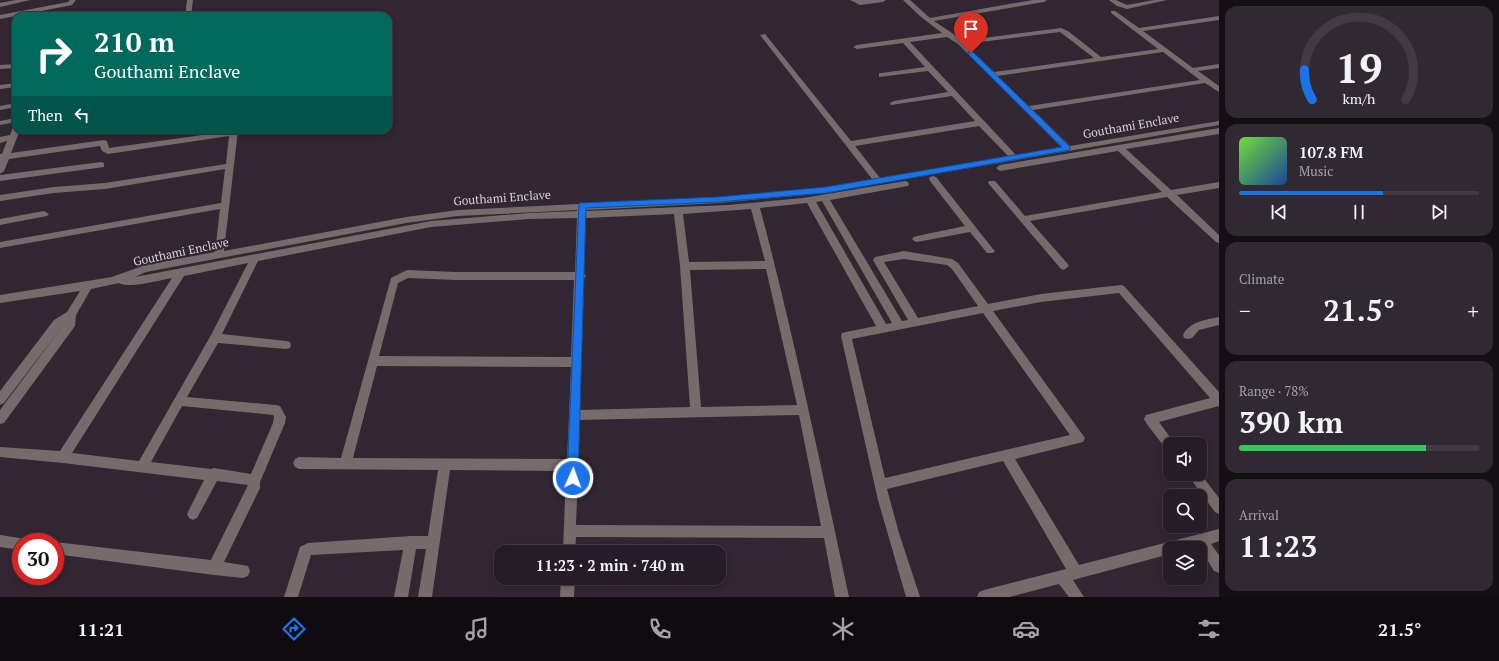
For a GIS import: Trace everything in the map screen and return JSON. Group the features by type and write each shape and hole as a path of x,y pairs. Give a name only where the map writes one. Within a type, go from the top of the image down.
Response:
{"street":[{"path":"0,5 27,0"},
{"path":"27,12 70,4 74,0"},
{"path":"188,12 190,0"},
{"path":"853,0 860,3 883,0"},
{"path":"906,0 929,20 960,42 1068,149"},
{"path":"929,20 1044,0"},
{"path":"1112,0 1119,5 1127,7 1164,0"},
{"path":"1113,12 1219,90"},
{"path":"0,17 12,15"},
{"path":"1137,30 1219,18"},
{"path":"960,42 1061,30 1066,32 1100,59"},
{"path":"857,47 950,34"},
{"path":"763,36 878,181"},
{"path":"905,41 1015,159"},
{"path":"993,74 1164,50"},
{"path":"0,68 12,66"},
{"path":"1192,70 1219,66"},
{"path":"882,75 931,68"},
{"path":"1027,109 1207,81"},
{"path":"0,87 12,86"},
{"path":"894,103 955,94"},
{"path":"0,108 12,106"},
{"path":"0,123 12,121"},
{"path":"849,144 981,123"},
{"name":"Gouthami Enclave","path":"113,281 142,280 431,224 638,204 778,195 826,190 1015,159 1219,123"},
{"name":"Gouthami Enclave","path":"113,281 145,269 406,220 458,213 582,210 678,212 810,200 1219,131"},
{"path":"0,140 12,134"},
{"path":"0,171 3,157 15,134"},
{"path":"3,157 104,143 105,149 108,151 221,134"},
{"path":"219,256 234,134"},
{"path":"1120,148 1219,240"},
{"path":"0,178 101,165"},
{"path":"0,198 54,190 105,186 229,166"},
{"path":"933,179 990,251"},
{"path":"992,183 1024,218 1064,266"},
{"path":"1024,218 1219,185"},
{"path":"825,198 899,325"},
{"path":"810,200 883,328"},
{"path":"0,246 225,205"},
{"path":"755,206 771,265 804,410 842,597"},
{"path":"569,545 581,276 582,210"},
{"path":"678,212 685,266 696,412"},
{"path":"0,222 44,214"},
{"path":"917,239 972,228"},
{"path":"881,485 1079,438 955,266 949,262 904,255 878,260 915,322"},
{"path":"142,466 215,338 255,258"},
{"path":"685,266 771,265"},
{"path":"63,457 181,272"},
{"path":"346,463 394,281 407,274 456,276 581,276"},
{"path":"0,299 113,281"},
{"path":"0,400 58,323 71,315 88,286"},
{"path":"913,597 901,563 846,336 1041,298 1122,288 1219,400 1150,419 1164,437"},
{"path":"0,419 71,323 71,315"},
{"path":"1188,335 1196,327 1219,321"},
{"path":"215,338 286,345"},
{"path":"373,361 577,362"},
{"path":"179,401 276,410 280,417 279,423 254,482 254,488 214,568"},
{"path":"575,415 804,410"},
{"path":"0,452 63,457 248,478 254,482"},
{"path":"1006,455 1076,573"},
{"path":"299,462 573,465"},
{"path":"425,597 445,464"},
{"path":"193,514 214,474"},
{"path":"1198,481 1219,508"},
{"path":"570,531 829,532"},
{"path":"1197,541 1219,535"},
{"path":"1201,540 1219,566"},
{"path":"0,542 12,543"},
{"path":"291,597 305,552 308,549 411,542 434,542"},
{"path":"401,597 411,542"},
{"path":"64,549 243,571"},
{"path":"984,597 1163,550"},
{"path":"1061,576 1077,597"},
{"path":"567,597 568,585"}],"route":[{"path":"573,478 581,276 582,205 630,205 718,200 826,190 929,174 1068,149 971,53"}]}
